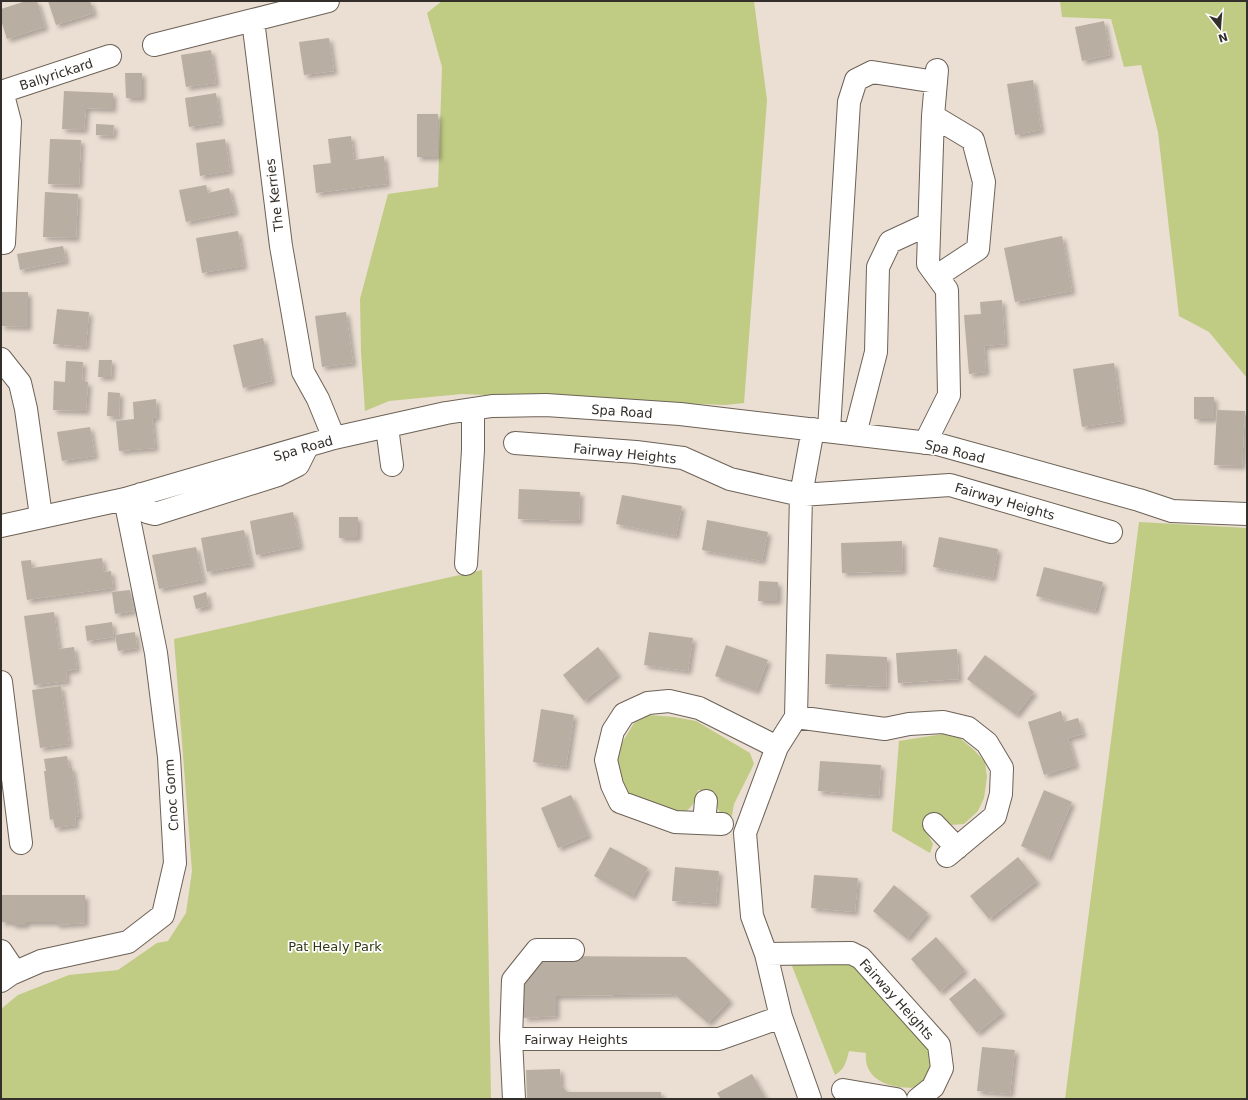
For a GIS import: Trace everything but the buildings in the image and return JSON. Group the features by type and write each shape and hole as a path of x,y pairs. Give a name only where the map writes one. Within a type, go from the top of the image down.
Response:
{"street":[{"path":"154,45 328,1"},
{"name":"The Kerries","path":"253,20 280,246 303,372 318,399 334,438"},
{"name":"Ballyrickard","path":"2,92 110,56"},
{"path":"810,1099 781,1016 766,954 752,916 746,833 777,747 796,717 801,495 821,430 849,102 856,80 872,72 936,76 933,116 928,264 947,290 949,395 925,443"},
{"path":"2,92 10,122 3,210 4,243"},
{"path":"933,116 973,140 984,182 978,250 937,276"},
{"path":"855,434 876,352 878,267 890,242 929,224"},
{"path":"1,359 20,383 26,409 41,516"},
{"name":"Spa Road","path":"133,496 147,512 155,514 278,475 298,465 307,446 334,438 446,413 492,406 546,406 680,414 937,444 1139,500 1172,511 1247,514"},
{"path":"466,564 473,450 473,409"},
{"path":"387,427 392,465"},
{"name":"Fairway Heights","path":"515,443 636,452 683,458 730,479 801,495 950,485 1111,532"},
{"path":"1,526 133,496"},
{"name":"Cnoc Gorm","path":"8,977 40,961 128,942 163,915 175,863 169,757 156,653 133,496"},
{"path":"1,682 21,843"},
{"path":"706,800 713,824 675,822 620,802 612,785 606,760 613,732 624,714 648,703 669,700 700,708 777,747"},
{"path":"796,717 885,729 909,724 943,722 968,728 987,744 1002,768 1001,794 995,816 952,852 934,824"},
{"name":"Fairway Heights","path":"514,1099 511,1039 513,980 537,950 573,950"},
{"path":"1,951 8,977"},
{"name":"Fairway Heights","path":"766,954 851,953 861,958 939,1045 942,1068 933,1087 918,1099"},
{"name":"Fairway Heights","path":"511,1039 719,1039 781,1016"},
{"path":"843,1090 896,1099"}],"green space":[{"path":"442,1 754,1 767,100 744,403 725,405 462,394 389,401 365,411 361,352 360,299 388,194 438,187 442,67 427,13"},
{"path":"1060,1 1247,1 1247,378 1209,332 1179,316 1158,132 1141,65 1124,67 1111,19 1062,17"},
{"path":"1139,522 1247,528 1247,1099 1065,1099"},
{"name":"Pat Healy Park","path":"482,570 491,1099 1,1099 1,1009 18,995 69,975 118,970 157,943 168,941 186,913 192,871 174,639"},
{"path":"649,715 696,721 750,753 754,764 734,804 731,821 718,810 715,792 698,790 696,798 690,807 681,815 673,815 622,790 616,763 619,748 634,723"},
{"path":"943,734 960,738 975,751 985,762 987,777 984,798 978,811 964,824 951,825 940,814 923,826 933,844 930,853 892,831 899,741"},
{"path":"832,958 853,965 865,973 934,1053 935,1067 920,1087 901,1087 875,1078 866,1063 866,1053 849,1051 843,1068 835,1075 792,966 803,959"}]}
